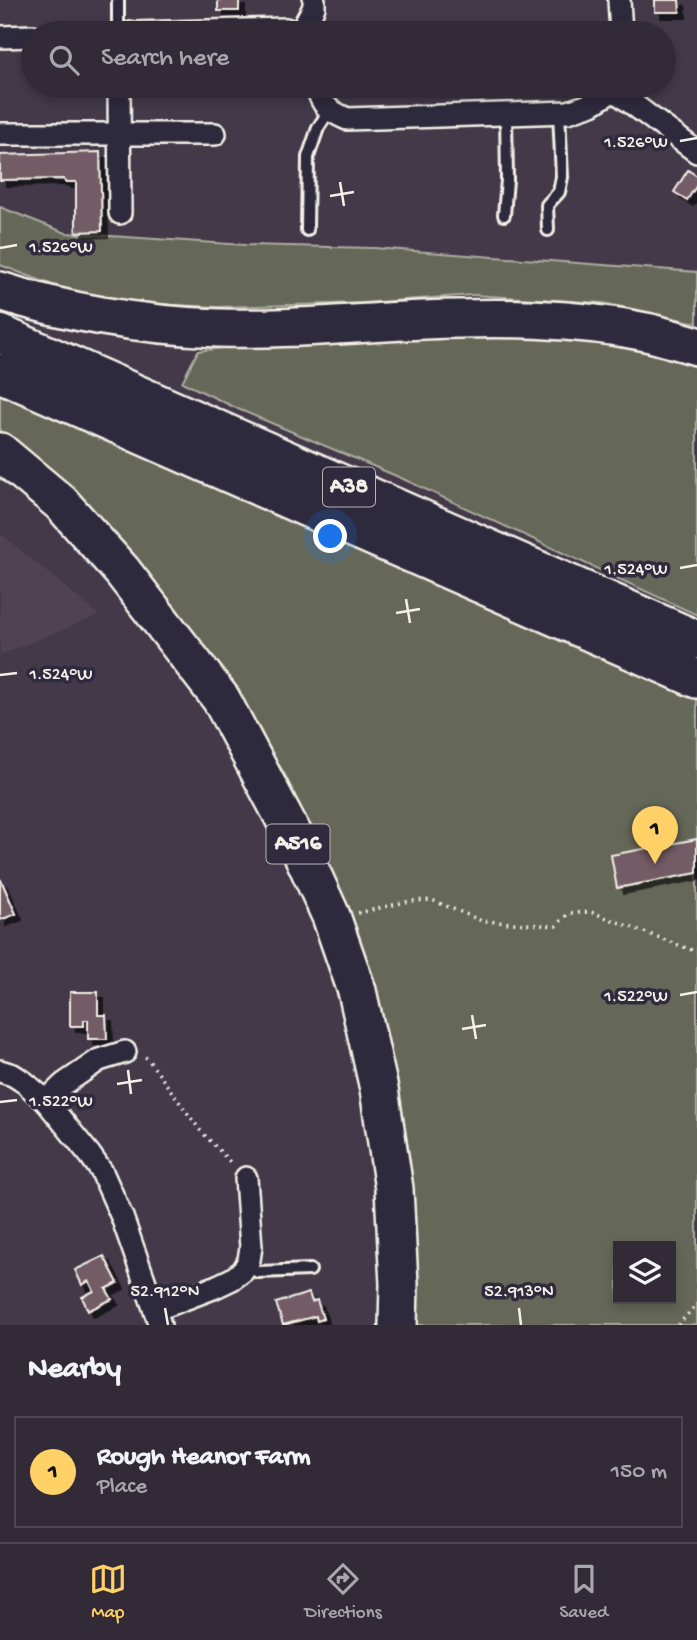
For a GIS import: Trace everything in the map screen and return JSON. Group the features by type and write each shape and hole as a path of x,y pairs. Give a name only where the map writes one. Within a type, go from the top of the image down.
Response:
{"highway":[{"path":"0,291 42,304 142,323 256,328 424,320 522,319 612,326 697,345"},
{"name":"A38","path":"0,334 697,639"},
{"name":"A38","path":"0,373 697,679"},
{"name":"A516","path":"0,452 61,502 122,571 221,699 299,846 333,922 357,991 379,1089 394,1189 398,1325"}],"street":[{"path":"306,21 314,8 314,0"},
{"path":"619,0 620,21"},
{"path":"0,37 21,36"},
{"path":"119,98 120,212"},
{"path":"320,98 329,111 347,119 568,113 600,98"},
{"path":"627,98 697,152"},
{"path":"0,134 215,134"},
{"path":"46,1101 64,1084 99,1060 125,1052"},
{"path":"0,1071 24,1082 46,1101 102,1172 122,1217 158,1317 202,1292 232,1279 246,1266 251,1248 246,1178"}],"lane":[{"path":"118,0 118,21"},
{"path":"307,230 308,157 318,128 329,111"},
{"path":"548,230 547,205 559,192 562,177 559,113"},
{"path":"504,215 507,180 506,114"},
{"path":"246,1266 258,1272 310,1269"}],"path":[{"path":"333,922 371,909 421,900 432,900 482,921 556,926 569,913 592,912 697,952"},
{"path":"125,1052 147,1058 200,1130 246,1178"},
{"path":"678,1325 697,1304"}],"shaded area":[{"path":"0,533 99,615 0,655"}],"green space":[{"path":"0,207 66,233 245,245 374,248 697,272 697,323 603,303 473,295 363,303 217,307 129,303 63,289 0,265"},
{"path":"515,336 618,345 697,364 697,615 401,478 238,409 182,382 198,351 232,347"},
{"path":"0,393 697,696 697,1325 417,1325 417,1274 409,1170 400,1106 358,938 285,775 225,678 175,607 140,565 68,491 0,431"}],"building":[{"path":"218,0 239,0 239,11 218,11"},
{"path":"655,0 679,0 680,12 655,12"},
{"path":"100,152 102,231 76,232 76,182 65,182 64,179 0,180 0,155"},
{"path":"688,170 697,176 697,185 687,200 674,192"},
{"path":"697,839 697,873 617,888 611,855"},
{"path":"0,881 16,914 0,920"},
{"path":"70,992 98,992 98,1015 106,1015 107,1039 88,1039 88,1020 84,1020 84,1026 70,1026"},
{"path":"104,1256 118,1283 106,1289 112,1299 88,1311 82,1297 94,1291 89,1281 82,1285 75,1270"},
{"path":"309,1293 312,1302 317,1300 323,1319 317,1321 316,1316 283,1325 276,1303"}],"place":[{"name":"Rough Heanor Farm","path":"655,864"}]}
